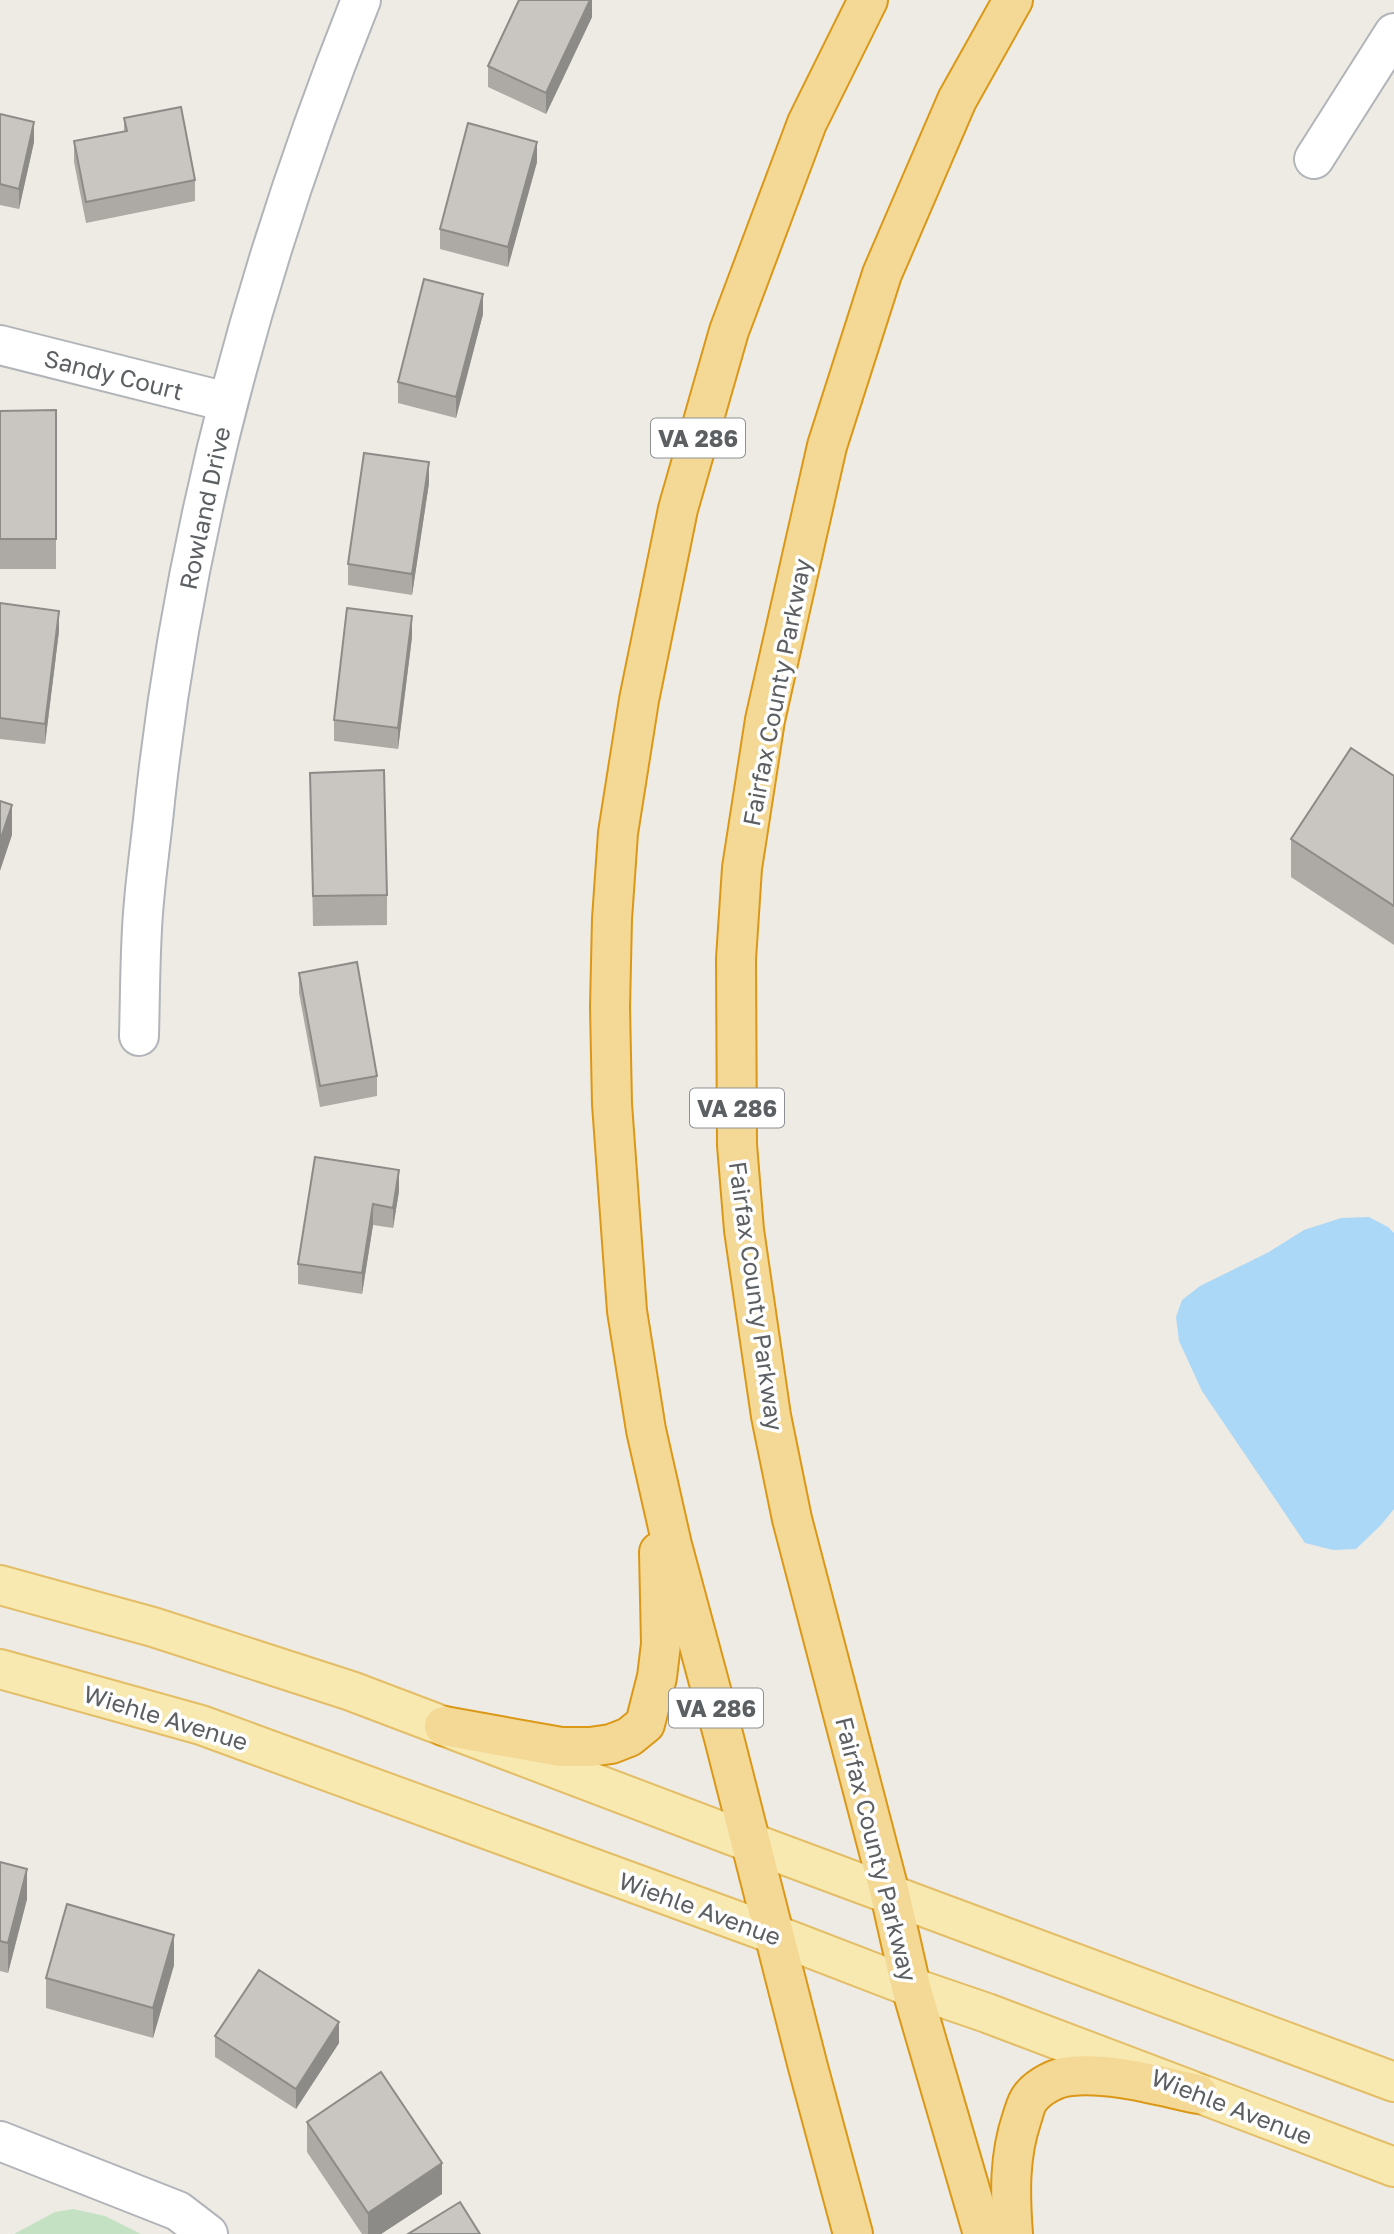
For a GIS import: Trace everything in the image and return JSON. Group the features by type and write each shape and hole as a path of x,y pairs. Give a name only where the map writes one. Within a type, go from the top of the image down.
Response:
{"highway":[{"name":"VA 286","path":"853,2234 752,1843 671,1545 646,1430 627,1311 613,1129 610,1007 618,833 639,700 678,509 729,331 807,123 868,0"},
{"name":"Fairfax County Parkway","path":"983,2234 911,1987 890,1894 792,1519 771,1416 744,1230 737,1145 736,960 742,868 765,720 827,446 882,274 957,100 1013,0"},
{"path":"444,1726 561,1747 590,1748 629,1737 645,1724 657,1677 661,1644 657,1480"},
{"path":"1013,2234 1010,2195 1016,2136 1029,2099 1047,2083 1070,2076 1106,2077 1198,2094"}],"main road":[{"path":"0,1585 153,1627 351,1691 1394,2082"},
{"name":"Wiehle Avenue","path":"0,1669 201,1726 776,1935 1394,2167"}],"street":[{"name":"Rowland Drive","path":"139,1036 142,926 163,731 191,564 227,402 269,255 331,74 360,0"},
{"path":"1314,159 1394,33"},
{"name":"Sandy Court","path":"0,345 227,402"},
{"path":"0,2141 178,2211 208,2234"}],"green space":[{"path":"73,2209 105,2216 141,2234 14,2234 55,2212"}],"water":[{"path":"1369,1217 1394,1233 1394,1509 1356,1549 1333,1550 1305,1543 1202,1391 1179,1341 1176,1317 1182,1300 1200,1286 1269,1252 1304,1230 1341,1218"}],"building":[{"path":"519,0 590,0 546,93 488,66"},
{"path":"181,107 195,180 86,202 74,141 127,131 124,118"},
{"path":"0,114 34,122 19,189 0,184"},
{"path":"468,123 537,142 508,247 440,229"},
{"path":"424,279 483,294 456,397 398,382"},
{"path":"56,410 56,539 0,539 0,411"},
{"path":"364,453 429,462 412,574 348,564"},
{"path":"0,603 59,611 45,724 0,718"},
{"path":"347,608 412,616 398,728 334,720"},
{"path":"1351,748 1394,776 1394,906 1291,839"},
{"path":"384,770 387,895 313,896 310,773"},
{"path":"0,801 12,805 0,841"},
{"path":"357,962 377,1076 320,1086 299,973"},
{"path":"315,1157 399,1170 393,1208 373,1204 362,1273 298,1264"},
{"path":"0,1862 27,1869 8,1943 0,1941"},
{"path":"67,1904 174,1935 153,2008 46,1978"},
{"path":"259,1970 339,2022 296,2089 215,2036"},
{"path":"381,2072 442,2163 368,2213 307,2122"},
{"path":"460,2202 480,2234 408,2234"}]}
